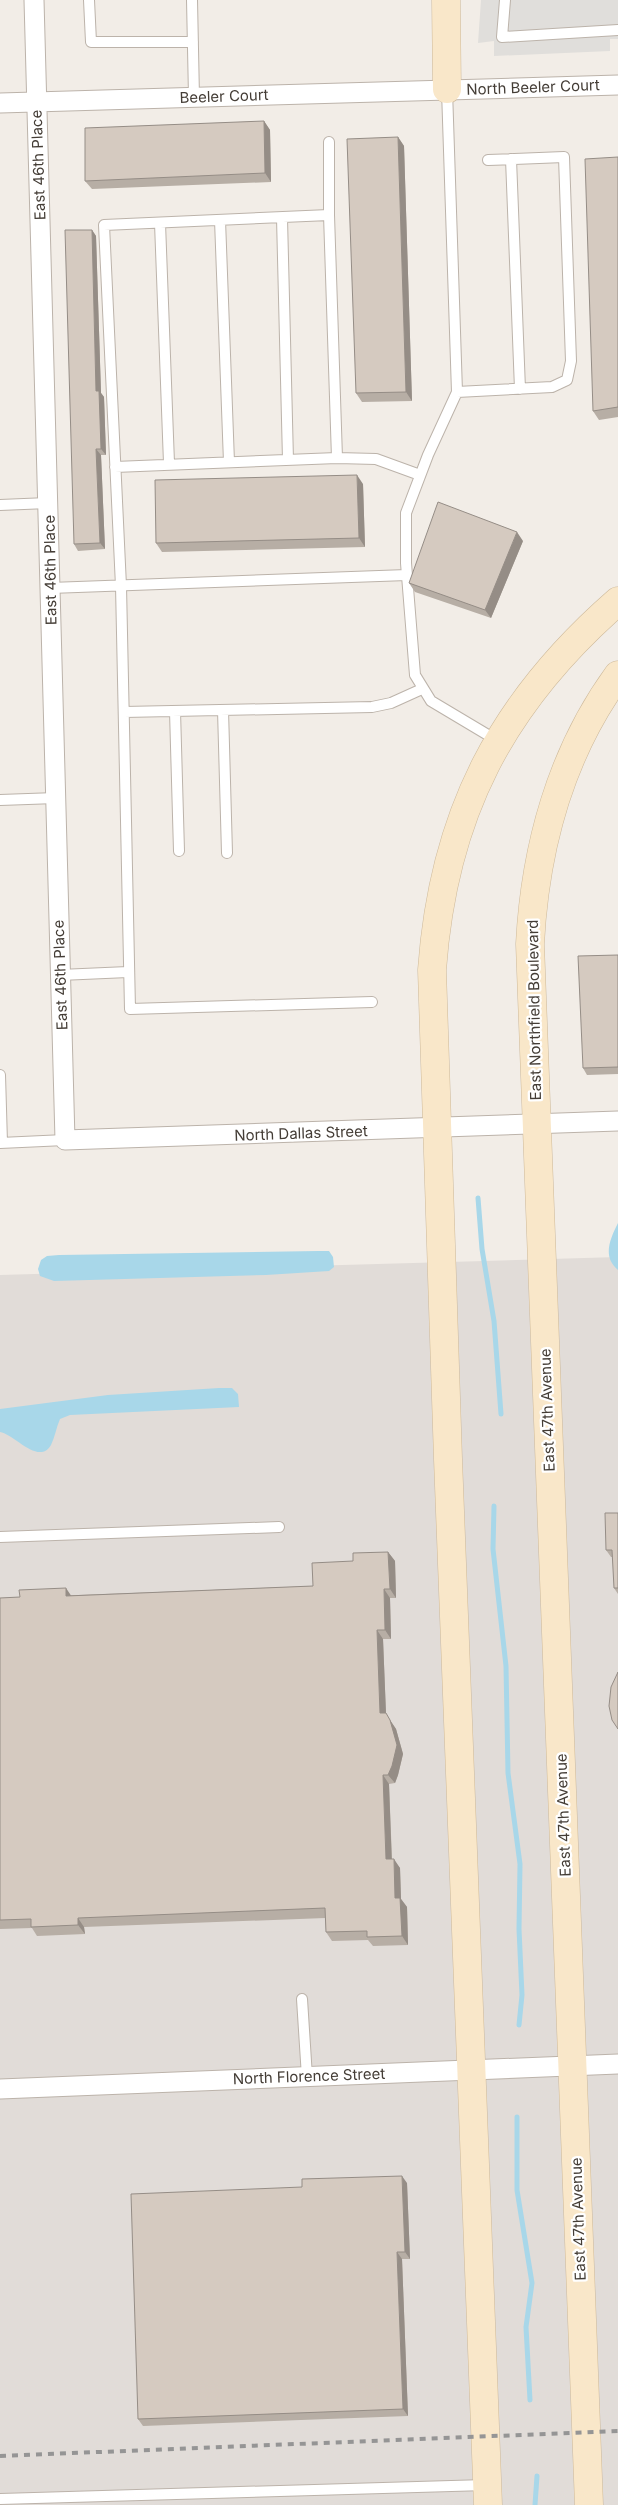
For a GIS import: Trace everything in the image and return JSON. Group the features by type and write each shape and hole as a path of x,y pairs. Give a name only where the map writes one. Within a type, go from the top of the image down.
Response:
{"main road":[{"path":"446,0 448,89"},
{"path":"487,2495 432,994 439,903 449,855 472,791 520,705 562,653 618,601"},
{"name":"East Northfield Boulevard","path":"536,1124 530,944 532,911 539,862 548,826 567,768 588,722 618,675"},
{"name":"East 47th Avenue","path":"536,1124 589,2505"}],"street":[{"name":"East 46th Place","path":"34,0 65,1140"},
{"name":"North Beeler Court","path":"448,89 618,85"},
{"name":"Beeler Court","path":"0,103 448,89"},
{"name":"North Dallas Street","path":"65,1140 618,1121"},
{"name":"North Florence Street","path":"0,2089 618,2064"}],"lane":[{"path":"89,0 91,42 193,42"},
{"path":"192,0 194,97"},
{"path":"504,0 502,37 618,30"},
{"path":"448,89 457,392 420,475 406,513 407,575 415,674 422,689 431,701 498,742"},
{"path":"329,142 329,215 337,458"},
{"path":"457,392 552,387 567,380 572,361 564,157 488,160"},
{"path":"511,159 520,389"},
{"path":"329,215 104,225 121,586 130,1009 372,1002"},
{"path":"282,218 288,460"},
{"path":"220,220 229,462"},
{"path":"160,223 169,463"},
{"path":"115,467 169,463 337,458 376,459 420,475"},
{"path":"0,505 48,503"},
{"path":"50,588 407,575"},
{"path":"124,712 372,707 391,703 422,689"},
{"path":"223,710 227,853"},
{"path":"175,711 179,851"},
{"path":"0,800 56,798"},
{"path":"60,975 128,972"},
{"path":"0,1075 1,1143 65,1140"},
{"path":"0,1536 279,1527"},
{"path":"302,1999 306,2077"},
{"path":"0,2499 487,2495"}],"shaded area":[{"path":"481,0 618,0 618,39 610,39 610,51 494,56 494,41 478,43"},
{"path":"618,1257 618,2505 0,2505 0,1275"}],"water":[{"path":"618,1223 618,1270 610,1259 609,1248 612,1235"},
{"path":"329,1251 333,1257 334,1267 329,1271 266,1275 54,1281 40,1276 38,1269 41,1260 47,1256 59,1255"},
{"path":"232,1388 238,1394 239,1407 70,1415 60,1419 51,1445 46,1451 33,1451 0,1432 0,1409 108,1395"}],"building":[{"path":"264,121 265,173 85,181 85,128"},
{"path":"398,137 406,392 356,393 347,139"},
{"path":"618,157 618,407 593,411 585,159"},
{"path":"65,230 92,230 96,391 99,391 101,449 96,449 100,543 74,544"},
{"path":"357,475 359,538 156,543 155,480"},
{"path":"438,502 517,532 485,610 409,583"},
{"path":"618,955 618,1067 583,1068 578,956"},
{"path":"605,1513 618,1513 618,1588 614,1588 612,1550 606,1550"},
{"path":"388,1552 390,1589 384,1589 385,1630 377,1630 380,1713 386,1713 390,1720 397,1745 388,1775 383,1775 386,1859 394,1859 395,1898 400,1898 402,1936 367,1937 367,1931 326,1932 325,1908 78,1918 78,1925 31,1927 31,1919 0,1920 0,1598 20,1597 19,1590 66,1588 66,1596 313,1586 312,1563 353,1561 353,1553"},
{"path":"618,1672 618,1729 612,1720 609,1706 611,1687"},
{"path":"402,2176 405,2252 397,2252 403,2409 138,2419 131,2194 302,2187 302,2179"}],"waterway":[{"path":"478,1198 482,1249 494,1321 501,1414"},
{"path":"494,1506 493,1549 506,1666 508,1773 520,1864 519,1929 522,1995 519,2025"},
{"path":"517,2117 517,2190 532,2283 526,2327 530,2400"},
{"path":"535,2505 537,2476"}],"railway":[{"path":"0,2456 618,2431"}]}
